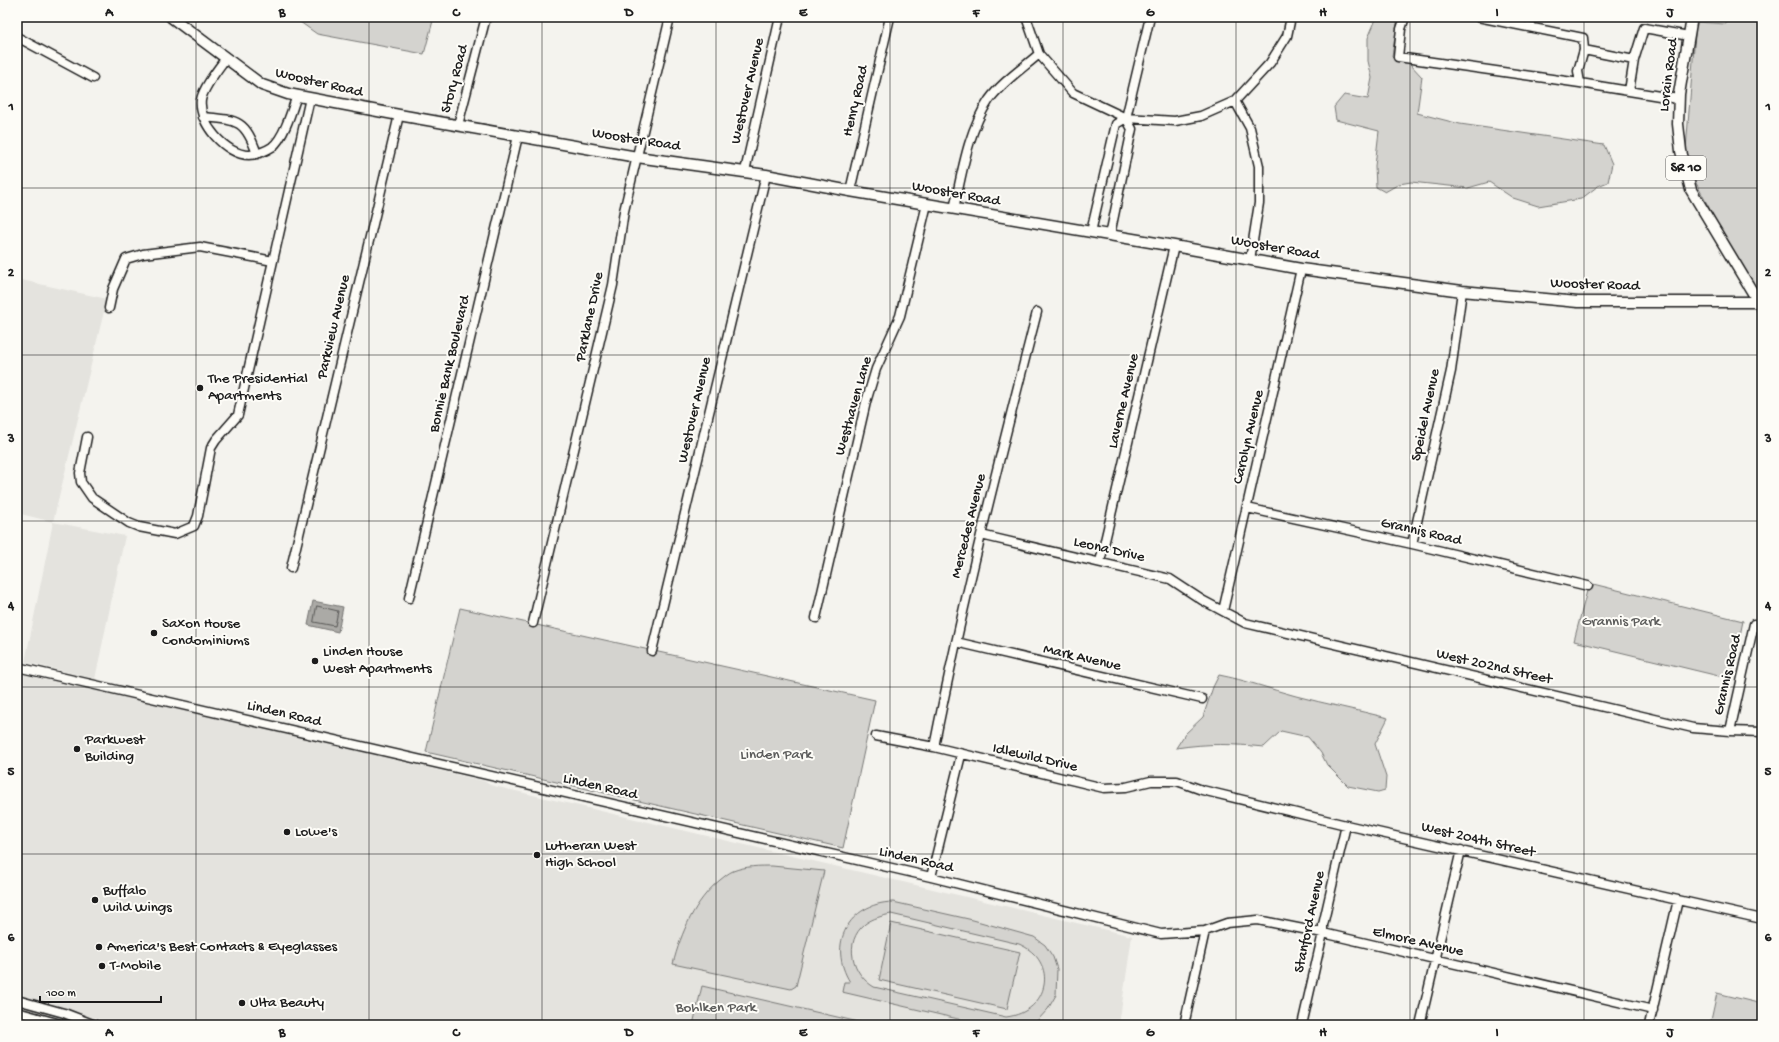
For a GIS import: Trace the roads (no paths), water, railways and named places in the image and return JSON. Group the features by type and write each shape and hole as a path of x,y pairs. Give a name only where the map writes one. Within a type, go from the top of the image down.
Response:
{"main road":[{"name":"Wooster Road","path":"171,17 262,85 310,98 399,115 637,156 766,174 850,191 1301,269 1462,291 1578,302 1761,304"},
{"name":"Lorain Road","path":"1692,17 1678,98 1678,124 1681,151 1691,190 1761,304"}],"street":[{"name":"Story Road","path":"458,125 486,17"},
{"name":"Parklane Drive","path":"533,623 613,285 624,211 670,17"},
{"name":"Westover Avenue","path":"745,171 780,17"},
{"name":"Henry Road","path":"850,191 890,17"},
{"path":"1026,17 1039,54 1073,92 1126,118 1175,121 1201,116 1235,101 1270,64 1287,36 1291,17"},
{"path":"1110,235 1132,129 1126,118 1150,17"},
{"path":"1405,17 1401,29 1398,57 1678,98"},
{"path":"1478,17 1583,38 1584,50 1578,71 1580,83"},
{"path":"1629,91 1634,60 1644,28 1689,36"},
{"path":"17,37 93,78"},
{"path":"1584,50 1634,60"},
{"path":"954,208 970,142 978,121 990,100 1006,83 1039,54"},
{"path":"226,58 201,98 201,105 203,117 208,128 224,145 237,152 249,155 256,154 273,146 288,120 297,95"},
{"path":"87,437 80,473 81,482 92,498 129,523 139,527 175,534 194,526 198,516 212,448 216,440 238,415 310,98"},
{"path":"1235,101 1250,128 1259,166 1260,203 1250,260"},
{"name":"Parkview Avenue","path":"291,568 399,115"},
{"path":"203,117 229,119 241,125 247,131 256,154"},
{"path":"1090,232 1116,124 1126,118"},
{"name":"Bonnie Bank Boulevard","path":"409,598 518,136"},
{"name":"Westover Avenue","path":"652,651 766,174"},
{"name":"Westhaven Lane","path":"816,618 866,402 876,369 900,316 927,204"},
{"name":"Laverne Avenue","path":"1100,562 1174,246"},
{"path":"109,308 112,289 126,259 143,254 200,247 273,261"},
{"name":"Carolyn Avenue","path":"1223,611 1301,269"},
{"name":"Speidel Avenue","path":"1412,544 1451,371 1462,291"},
{"name":"Mercedes Avenue","path":"934,748 956,642 981,535 1037,312"},
{"name":"Grannis Road","path":"1247,508 1412,544 1588,586"},
{"name":"Leona Drive","path":"981,535 1170,579 1202,600 1223,611"},
{"name":"West 202nd Street","path":"1223,611 1245,623 1693,728 1762,732"},
{"name":"Grannis Road","path":"1730,731 1754,624"},
{"name":"Mark Avenue","path":"956,642 1202,699"},
{"name":"Linden Road","path":"17,667 931,877 1161,934 1176,933"},
{"name":"Idlewild Drive","path":"876,736 1104,788 1126,787 1151,782 1176,781 1189,785"},
{"path":"931,877 961,755"},
{"name":"West 204th Street","path":"1189,785 1346,825 1762,919"},
{"name":"Stanford Avenue","path":"1302,1025 1346,825"},
{"path":"1420,1025 1461,850"},
{"path":"1649,1025 1678,900"},
{"name":"Elmore Avenue","path":"1176,933 1205,931 1227,923 1258,920 1323,933 1653,1010"},
{"path":"1184,1025 1205,931"},
{"path":"17,1000 64,1013 95,1025"},
{"path":"17,1012 64,1025"}],"water":[{"path":"313,601 343,607 338,632 308,625"}],"place":[{"name":"The Presidential Apartments","path":"200,388"},
{"name":"Saxon House Condominiums","path":"154,633"},
{"name":"Linden House West Apartments","path":"315,661"},
{"name":"Parkwest Building","path":"77,749"},
{"name":"Lowe's","path":"287,832"},
{"name":"Lutheran West High School","path":"537,855"},
{"name":"Buffalo Wild Wings","path":"95,900"},
{"name":"America's Best Contacts & Eyeglasses","path":"99,947"},
{"name":"T-Mobile","path":"102,966"},
{"name":"Ulta Beauty","path":"242,1003"}],"park label":[{"name":"Grannis Park","path":"1621,622"},
{"name":"Linden Park","path":"776,755"},
{"name":"Bohlken Park","path":"716,1008"}]}
